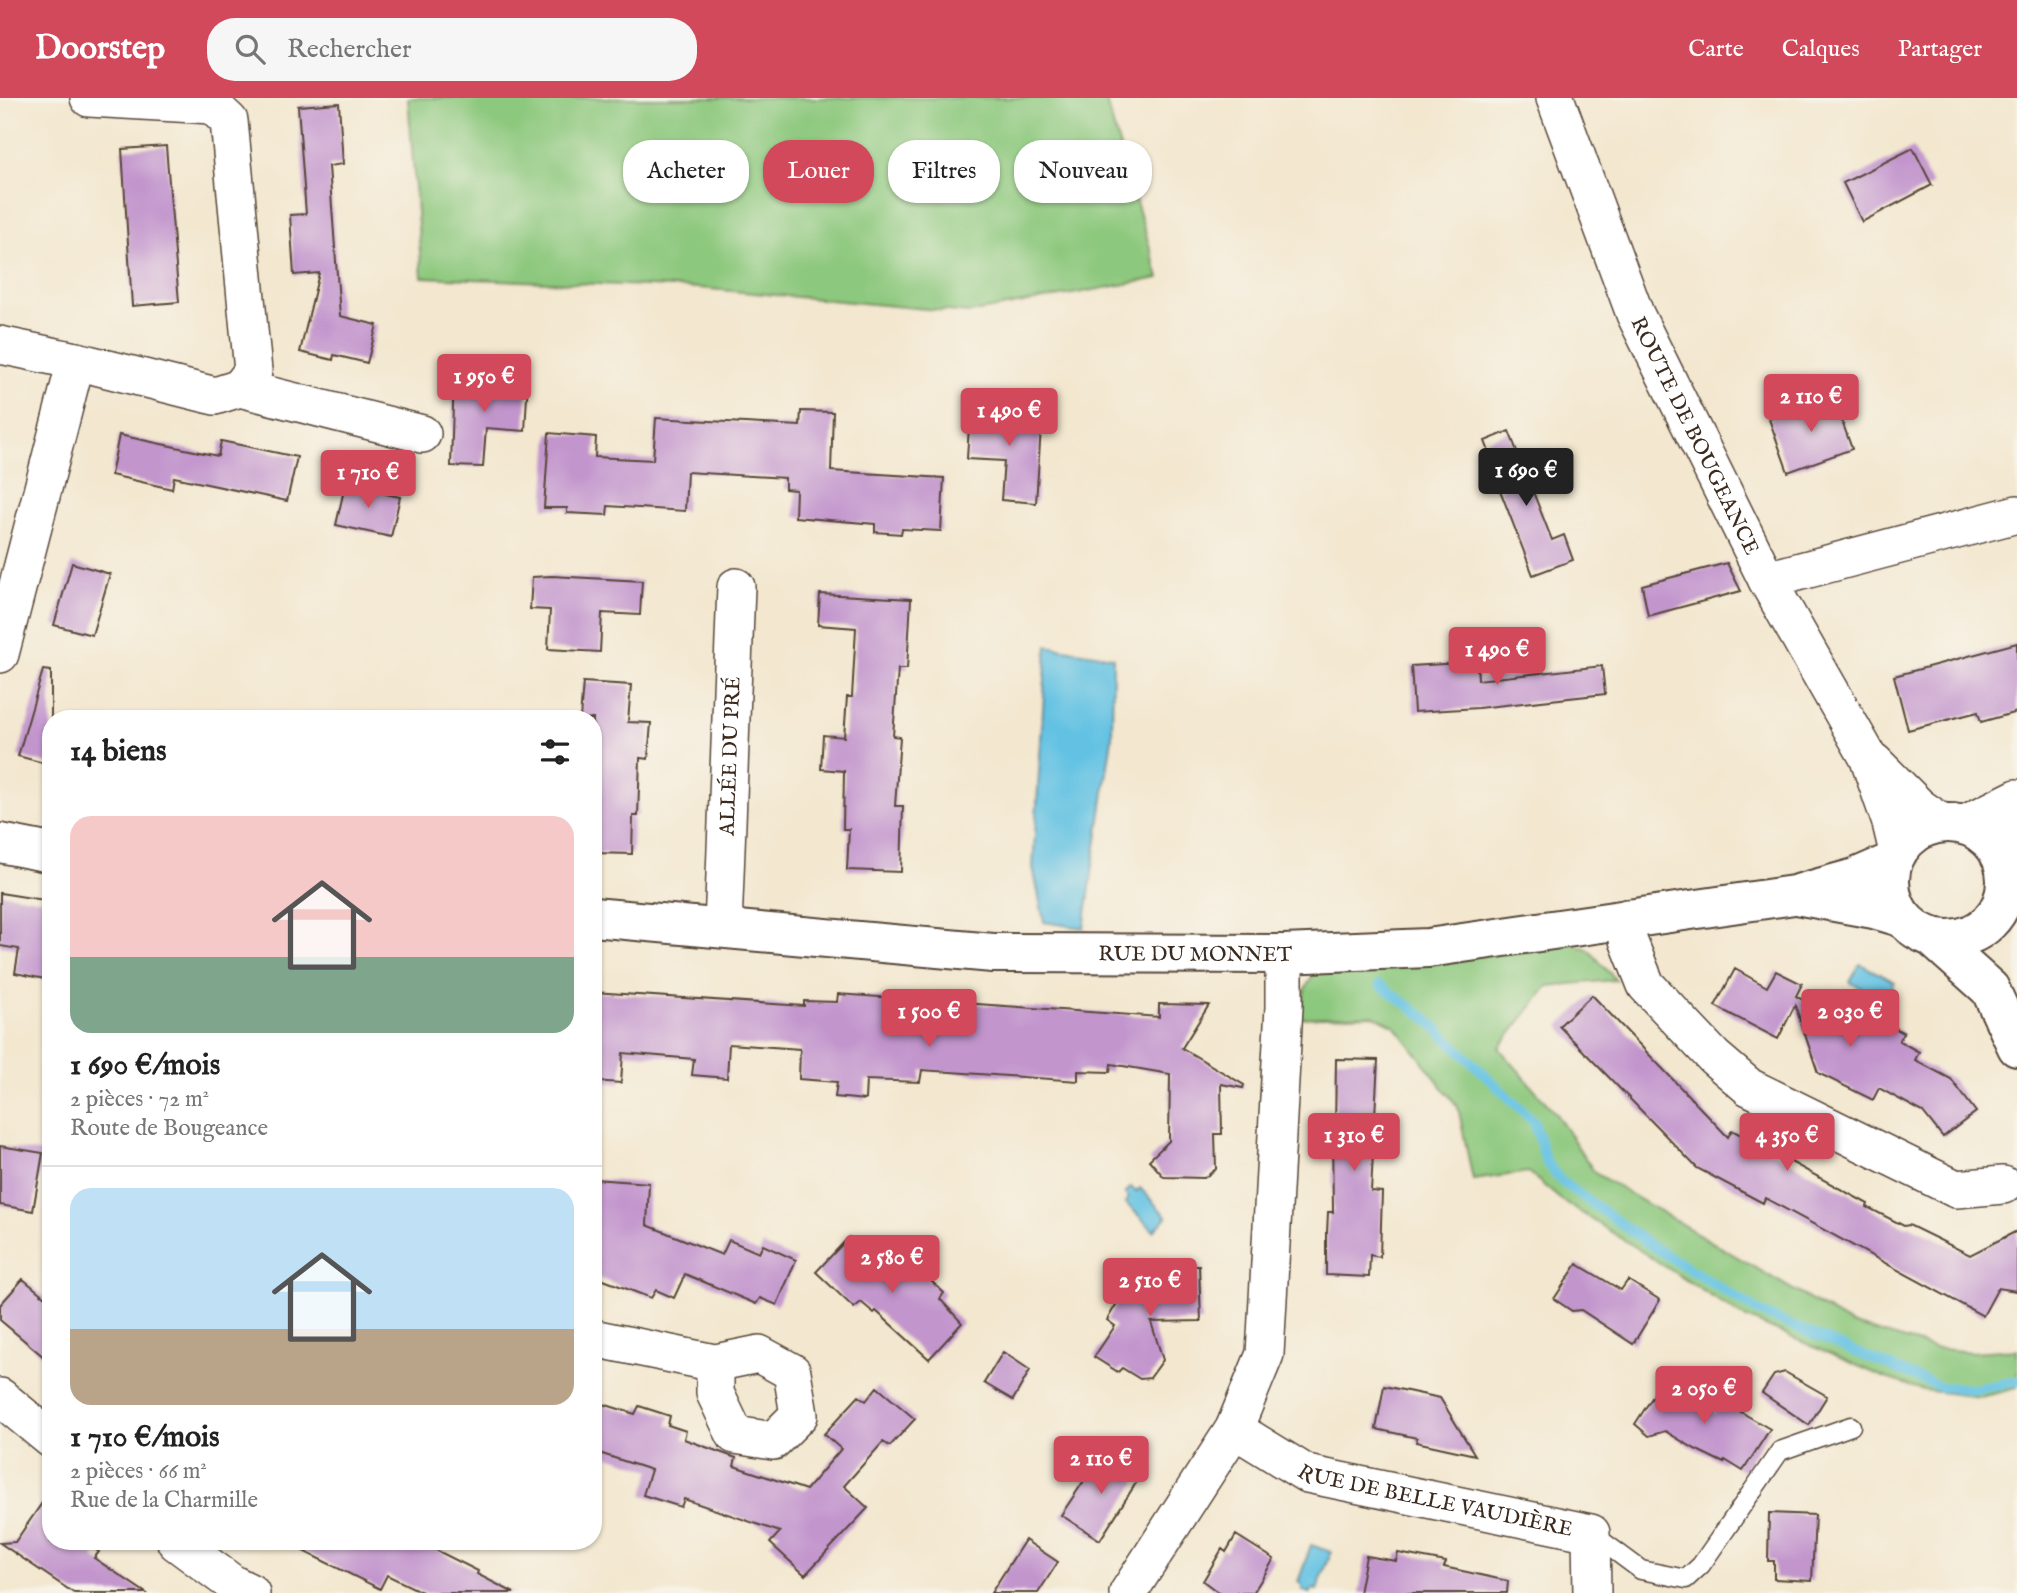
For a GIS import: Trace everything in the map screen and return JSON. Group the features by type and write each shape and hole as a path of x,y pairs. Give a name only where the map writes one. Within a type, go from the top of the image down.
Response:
{"street":[{"path":"89,98 212,105 229,121 253,371 240,388"},
{"name":"ROUTE DE BOUGEANCE","path":"1555,98 1636,314 1767,580 1868,757 1891,823 1895,857"},
{"path":"0,345 215,396 240,388 422,434"},
{"path":"0,654 76,361"},
{"path":"1767,580 2017,514"},
{"name":"ALLÉE DU PRÉ","path":"723,928 736,587"},
{"name":"ROUTE DE BOUGEANCE","path":"1868,757 1919,807 1952,824"},
{"path":"1952,824 1987,838 2008,838 2005,891 1999,909 1987,924 1971,935 1952,939 1933,937 1915,929 1901,917 1892,900 1889,881 1895,857 1915,832 1933,825 1952,824 2017,798"},
{"path":"0,843 42,851"},
{"name":"RUE DU MONNET","path":"602,918 993,953 1284,954 1428,948 1794,895 1854,878 1895,857"},
{"name":"RUE DU MONNET","path":"1794,895 1874,909 1901,917"},
{"path":"1990,989 1992,917"},
{"path":"1627,918 1628,940 1646,985 1714,1057 1749,1087 1956,1189 2003,1185"},
{"path":"1933,937 1990,989 2017,1047"},
{"path":"1128,1593 1234,1429 1265,1354 1284,1007 1284,954"},
{"path":"602,1340 715,1363"},
{"path":"0,1397 42,1432"},
{"name":"RUE DE BELLE VAUDIÈRE","path":"1234,1429 1307,1474 1591,1533 1591,1593"},
{"path":"187,1550 233,1584 251,1593"}],"lane":[{"path":"1591,1533 1640,1570 1686,1579 1701,1565 1780,1451 1851,1426"}],"green space":[{"path":"408,98 1105,98 1118,140 1014,140 1014,203 1136,203 1159,278 969,313 699,288 422,277"},
{"path":"1558,939 1588,949 1616,980 1548,986 1499,1048 1556,1114 1595,1173 1851,1324 1933,1348 1971,1352 2017,1349 2017,1388 1980,1397 1923,1390 1886,1378 1742,1316 1560,1199 1528,1172 1473,1180 1458,1107 1395,1026 1373,1015 1300,1018 1305,989 1319,966"}],"water":[{"path":"1047,646 1113,657 1112,738 1084,928 1044,922 1033,867"},
{"path":"1860,964 1895,982 1884,1001 1850,982"},
{"path":"1131,1187 1136,1192 1140,1188 1167,1217 1154,1231 1125,1202 1129,1198 1125,1194"},
{"path":"1311,1545 1331,1552 1317,1590 1313,1589 1310,1593 1302,1590 1302,1585 1298,1582"}],"building":[{"path":"339,103 343,164 329,166 340,316 377,325 367,363 334,355 333,360 300,352 319,273 294,275 290,215 306,214 298,106"},
{"path":"166,146 179,302 132,306 122,149"},
{"path":"1913,148 1932,185 1862,222 1843,183"},
{"path":"454,374 528,379 525,431 486,428 483,467 451,466"},
{"path":"1833,396 1852,449 1788,472 1769,419"},
{"path":"970,408 1042,412 1036,503 1001,500 1004,461 967,459"},
{"path":"801,411 833,412 831,471 944,478 941,531 902,529 901,534 875,532 875,524 795,517 796,490 785,489 785,478 687,472 685,511 608,506 607,515 567,513 567,508 544,508 549,433 596,437 595,457 653,460 656,418 800,426"},
{"path":"1509,431 1552,540 1564,535 1573,560 1533,575 1500,490 1503,489 1485,441"},
{"path":"119,435 218,456 221,441 297,457 287,501 174,477 172,489 111,475"},
{"path":"346,481 372,488 371,491 400,497 391,537 336,525"},
{"path":"72,563 110,574 92,635 54,625"},
{"path":"1727,563 1741,591 1648,616 1642,585"},
{"path":"532,577 642,581 640,615 602,613 600,652 548,649 550,610 530,609"},
{"path":"820,594 911,599 907,669 898,669 893,736 900,737 895,806 903,806 901,872 847,870 849,829 843,829 844,771 821,769 823,735 844,737 847,697 852,697 856,628 818,625"},
{"path":"2017,643 2017,712 1981,722 1978,712 1908,730 1894,676"},
{"path":"1477,662 1478,680 1602,666 1605,694 1414,712 1411,666"},
{"path":"43,670 51,671 51,710 42,710 42,763 18,756"},
{"path":"583,682 631,685 628,722 651,723 648,759 640,758 638,816 633,816 632,854 602,853 602,710 581,710"},
{"path":"0,893 42,900 42,978 15,973 19,949 0,946"},
{"path":"1735,969 1767,987 1776,971 1802,984 1796,996 1848,1026 1857,1008 1904,1033 1899,1041 1919,1052 1915,1060 1951,1079 1976,1112 1943,1137 1923,1112 1879,1088 1873,1100 1818,1073 1795,1005 1778,1039 1715,1006"},
{"path":"602,993 804,1006 804,1001 837,1002 838,994 1159,1017 1159,1004 1209,1005 1182,1048 1244,1085 1243,1088 1221,1084 1222,1134 1215,1134 1216,1169 1204,1178 1164,1177 1149,1160 1169,1141 1170,1074 1111,1064 1110,1072 1078,1071 1078,1081 922,1070 920,1082 866,1080 865,1100 835,1097 837,1082 799,1079 800,1049 729,1044 727,1078 692,1075 694,1059 623,1053 621,1083 602,1082"},
{"path":"1592,995 1728,1137 1732,1130 1868,1204 1867,1207 1970,1255 2017,1231 2017,1291 1998,1288 1983,1316 1765,1198 1763,1203 1697,1168 1559,1026"},
{"path":"1336,1059 1378,1060 1371,1191 1382,1192 1380,1257 1370,1255 1369,1277 1326,1275 1328,1212 1333,1212 1332,1131 1335,1131"},
{"path":"0,1146 42,1153 33,1211 0,1205"},
{"path":"602,1180 649,1183 647,1225 722,1255 729,1240 759,1253 763,1245 796,1260 777,1305 760,1298 756,1304 685,1274 674,1298 656,1290 651,1298 602,1279"},
{"path":"849,1237 875,1259 879,1253 894,1266 904,1256 944,1293 940,1299 962,1323 929,1359 876,1311 874,1313 861,1302 854,1308 816,1272"},
{"path":"1577,1264 1621,1290 1628,1280 1660,1300 1633,1344 1581,1310 1572,1311 1554,1299"},
{"path":"1163,1265 1199,1265 1201,1321 1151,1322 1163,1360 1150,1378 1140,1379 1122,1368 1118,1372 1094,1357 1115,1326 1107,1320 1133,1276 1164,1275"},
{"path":"23,1279 42,1295 42,1355 0,1320 0,1305"},
{"path":"1003,1352 1030,1370 1013,1400 984,1383"},
{"path":"1785,1372 1827,1396 1809,1425 1762,1393 1774,1375"},
{"path":"1663,1381 1715,1413 1722,1401 1770,1429 1743,1471 1725,1460 1724,1463 1695,1449 1665,1431 1649,1436 1635,1424"},
{"path":"1384,1386 1440,1398 1475,1455 1416,1442 1417,1438 1376,1429"},
{"path":"877,1387 915,1419 890,1446 883,1442 844,1486 868,1508 805,1575 770,1543 780,1532 684,1499 681,1507 643,1495 651,1470 602,1454 603,1404 635,1414 639,1406 670,1416 668,1425 686,1431 684,1439 736,1458 734,1466 806,1490 841,1449 824,1434 859,1396 866,1401"},
{"path":"1104,1451 1141,1475 1100,1540 1061,1515"},
{"path":"42,1503 42,1550 96,1550 99,1552 94,1558 146,1593 74,1593 0,1543 15,1542"},
{"path":"1769,1513 1815,1515 1812,1581 1774,1579 1774,1561 1768,1561"},
{"path":"1236,1535 1274,1559 1253,1593 1219,1593 1203,1581 1222,1549 1226,1552"},
{"path":"1025,1540 1058,1562 1038,1593 991,1593"},
{"path":"301,1550 436,1550 514,1593 424,1593 387,1575 380,1589"},
{"path":"1398,1553 1446,1562 1444,1567 1508,1581 1507,1593 1359,1593 1366,1556 1396,1561"}],"waterway":[{"path":"1380,985 1426,1018 1534,1122 1546,1162 1562,1182 1652,1246 1761,1313 1940,1387 1975,1389 2017,1381"}]}
